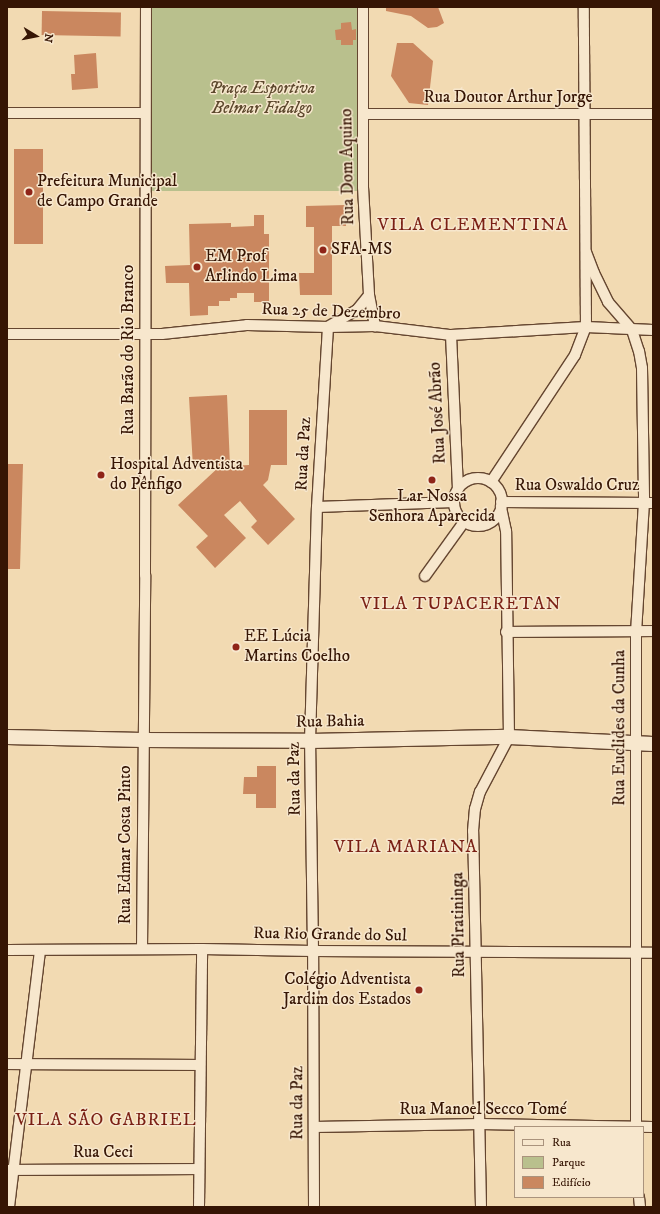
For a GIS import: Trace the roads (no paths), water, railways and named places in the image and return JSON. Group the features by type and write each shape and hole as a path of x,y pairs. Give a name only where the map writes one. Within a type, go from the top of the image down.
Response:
{"street":[{"name":"Rua Barão do Rio Branco","path":"143,740 146,7"},
{"name":"Rua Dom Aquino","path":"363,7 363,187 369,295 375,326"},
{"path":"491,482 575,355 586,327 584,7"},
{"path":"7,113 146,113"},
{"name":"Rua Doutor Arthur Jorge","path":"363,114 653,114"},
{"path":"586,252 608,302 632,330"},
{"path":"328,327 357,310 369,295"},
{"name":"Rua 25 de Dezembro","path":"7,334 162,334 247,325 328,327 375,326 450,335 586,327 653,330"},
{"name":"Rua da Paz","path":"314,1207 310,741 317,507 328,327"},
{"name":"Rua Euclides da Cunha","path":"632,330 639,351 642,368 648,502 636,632 636,1126"},
{"name":"Rua José Abrão","path":"450,335 458,489"},
{"path":"473,478 483,478 491,482 498,489 501,505 498,516 491,522 482,526 473,526 464,522 457,516 454,502 458,489 464,482 473,478"},
{"path":"317,507 454,502"},
{"name":"Rua Oswaldo Cruz","path":"501,505 648,502"},
{"name":"Rua Piratininga","path":"481,1207 473,831 475,808 480,792 509,737 506,632 506,531 501,505"},
{"path":"425,576 464,522"},
{"path":"506,632 653,631"},
{"name":"Rua Bahia","path":"7,737 143,740 310,741 509,737 653,744"},
{"name":"Rua Edmar Costa Pinto","path":"142,949 143,740"},
{"path":"199,1207 202,949"},
{"name":"Rua Rio Grande do Sul","path":"7,950 202,949 313,951 653,952"},
{"path":"9,1207 10,1170 27,1065 40,950"},
{"path":"7,1064 200,1064"},
{"name":"Rua Manoel Secco Tomé","path":"314,1127 480,1124 584,1126"},
{"name":"Rua Ceci","path":"10,1170 199,1169"}],"place":[{"name":"Prefeitura Municipal de Campo Grande","path":"29,192"},
{"name":"SFA-MS","path":"323,250"},
{"name":"EM Prof Arlindo Lima","path":"197,267"},
{"name":"Hospital Adventista do Pênfigo","path":"101,475"},
{"name":"Lar Nossa Senhora Aparecida","path":"432,480"},
{"name":"EE Lúcia Martins Coelho","path":"236,647"},
{"name":"Colégio Adventista Jardim dos Estados","path":"419,990"}],"district":[{"name":"VILA CLEMENTINA","path":"473,225"},
{"name":"VILA TUPACERETAN","path":"461,604"},
{"name":"VILA MARIANA","path":"406,847"},
{"name":"VILA SÃO GABRIEL","path":"106,1120"}],"park label":[{"name":"Praça Esportiva Belmar Fidalgo","path":"262,99"}]}
